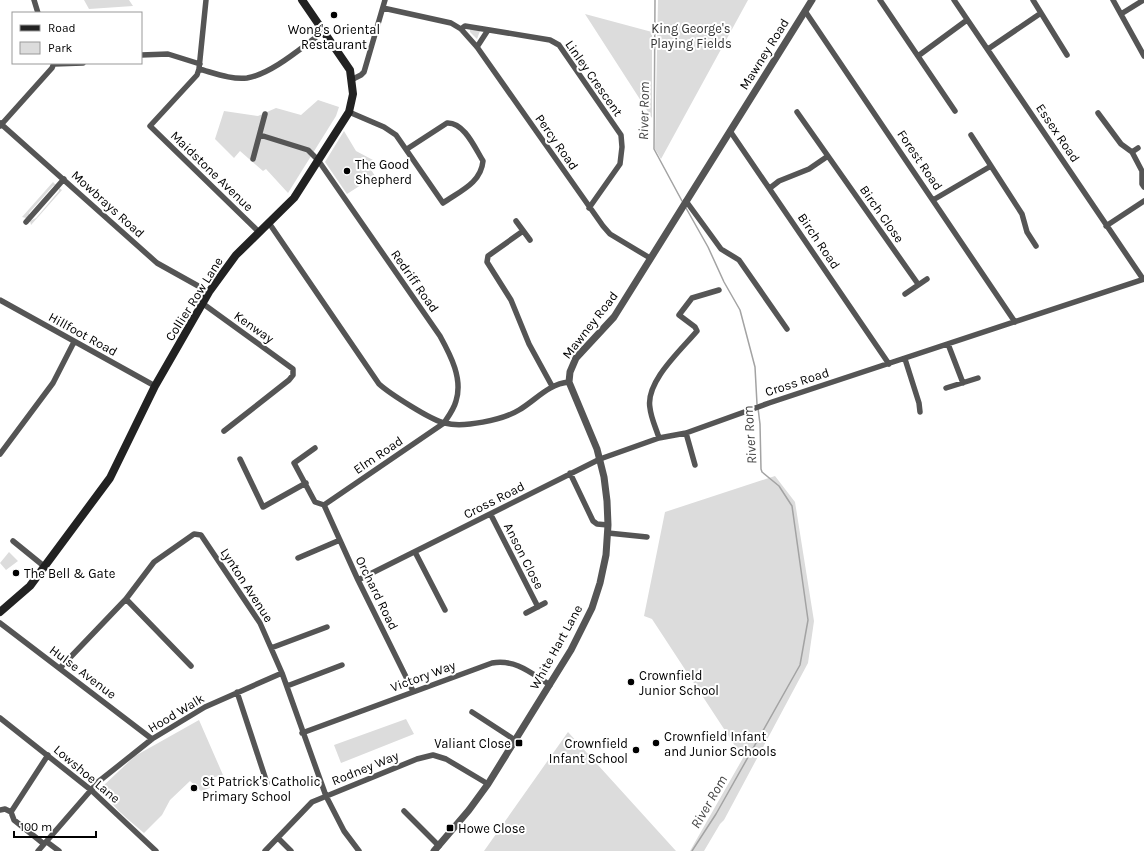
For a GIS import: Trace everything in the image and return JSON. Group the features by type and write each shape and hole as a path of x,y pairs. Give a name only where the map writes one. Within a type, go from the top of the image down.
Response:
{"main road":[{"name":"Collier Row Lane","path":"0,612 30,586 110,478 155,386 209,292 236,255 294,198 349,112 354,94 353,79 350,70 302,0"}],"street":[{"path":"34,0 38,12"},
{"path":"199,67 206,0"},
{"path":"353,79 364,72 385,0"},
{"name":"Mawney Road","path":"569,382 570,372 576,358 614,317 812,0"},
{"path":"880,0 954,111"},
{"name":"Essex Road","path":"954,0 1143,280"},
{"path":"1033,0 1067,55"},
{"path":"1113,0 1144,56"},
{"path":"1121,14 1142,1"},
{"name":"Linley Crescent","path":"383,8 418,15 459,28 465,26 550,40 559,45 620,135 622,147 620,164 589,208"},
{"name":"Forest Road","path":"805,11 1015,322"},
{"path":"988,49 1041,13"},
{"path":"918,56 967,20"},
{"name":"Percy Road","path":"459,28 477,47 589,208 610,234 650,258"},
{"path":"477,47 488,30"},
{"path":"142,55 168,54 199,67 232,77 246,78 262,74 323,32"},
{"path":"1,124 54,64"},
{"name":"Maidstone Avenue","path":"199,67 197,75 150,126 259,232"},
{"path":"349,112 384,127 396,135 443,203 476,181 482,171 484,161 460,127 454,123 447,123 407,149"},
{"name":"Birch Close","path":"797,112 918,284"},
{"path":"1098,113 1121,144 1132,152 1142,171 1142,184 1144,187"},
{"path":"253,159 265,114"},
{"name":"Mowbrays Road","path":"1,124 157,263 209,292"},
{"name":"Birch Road","path":"730,131 889,364"},
{"name":"Redriff Road","path":"260,135 308,150 318,160 449,351 456,371 458,388 456,402 444,423"},
{"path":"971,135 1022,214 1026,223 1027,232 1036,246"},
{"path":"1132,152 1138,148"},
{"path":"770,188 779,182 809,169 828,156"},
{"path":"933,200 991,166"},
{"path":"26,222 64,180"},
{"path":"1106,226 1144,201"},
{"path":"684,204 721,249 740,260 787,328"},
{"path":"516,221 530,240"},
{"path":"269,222 380,384 401,400 444,423 483,423 518,411 552,386 569,382"},
{"path":"523,231 488,256 487,262 511,300 529,344 552,386"},
{"path":"905,294 927,279"},
{"name":"Cross Road","path":"358,580 491,515 570,473 600,459 659,438 686,433 751,409 1143,280"},
{"path":"659,438 650,408 650,395 654,382 697,331 695,326 679,315 692,298 719,290"},
{"name":"Hillfoot Road","path":"0,300 155,386"},
{"name":"Kenway","path":"202,303 293,369 293,375 289,380 224,431"},
{"path":"0,454 53,383 74,342"},
{"path":"948,344 963,383"},
{"path":"905,359 920,403 920,412"},
{"path":"946,388 978,378"},
{"name":"White Hart Lane","path":"437,848 488,784 550,685 571,650 592,608 600,583 608,532 604,477 600,459 569,382"},
{"name":"Elm Road","path":"324,505 444,423"},
{"path":"686,433 695,465"},
{"path":"315,448 294,463 315,502 324,505"},
{"path":"240,459 263,506 306,484"},
{"path":"570,473 593,521 597,524 608,525"},
{"name":"Orchard Road","path":"324,505 358,580 413,691"},
{"name":"Anson Close","path":"491,515 538,607"},
{"path":"608,532 647,537"},
{"name":"Lynton Avenue","path":"60,668 126,599 154,562 194,534 198,534 260,623 287,686 302,733 326,796 344,831 359,851"},
{"path":"298,558 340,540"},
{"path":"13,541 45,567"},
{"path":"415,552 445,610"},
{"path":"126,599 191,666"},
{"name":"Anson Close","path":"526,613 545,603"},
{"name":"Hulse Avenue","path":"0,623 152,739"},
{"path":"271,648 327,627"},
{"name":"Victory Way","path":"302,733 413,691 500,662 516,664 550,685"},
{"path":"287,686 342,665"},
{"name":"Hood Walk","path":"38,851 91,790 108,773 152,739 205,707 282,673"},
{"path":"237,692 267,783"},
{"path":"472,712 515,740"},
{"name":"Lowshoe Lane","path":"0,719 91,790 156,851"},
{"path":"11,812 48,755"},
{"name":"Rodney Way","path":"265,851 312,802 417,759 433,755 446,759 488,784"},
{"path":"0,810 5,809 11,812 14,820 45,843 59,851"},
{"path":"404,811 437,848"},
{"path":"278,838 291,851"}],"green space":[{"path":"84,0 129,0 133,6 89,9"},
{"name":"King George's Playing Fields","path":"658,0 748,0 661,159 655,149"},
{"path":"585,14 652,32 652,118"},
{"path":"470,29 480,31 477,39 470,32"},
{"path":"318,100 339,107 336,116 288,193 266,169 263,171 240,151 234,158 215,139 224,111 258,116 276,108 301,115"},
{"path":"344,131 356,151 373,160 368,165 375,176 347,194 325,162"},
{"path":"53,182 56,185 53,186 29,213 29,216 26,218 22,217"},
{"path":"59,188 62,190 31,225 30,221 36,218 59,191"},
{"path":"775,476 795,502 814,621 808,663 724,820 704,851 690,851 743,758 652,619 644,616 665,512"},
{"path":"9,552 18,561 6,570 0,563"},
{"path":"406,719 414,734 341,763 334,745"},
{"path":"199,720 223,775 207,779 210,788 201,791 190,781 170,800 162,815 144,833 113,805 104,792 103,786 135,756"},
{"path":"568,732 676,851 484,851"}],"waterway":[{"name":"River Rom","path":"655,0 654,149 682,201"},
{"name":"River Rom","path":"686,208 740,310 755,367 757,404"},
{"name":"River Rom","path":"692,851 716,814 800,665 808,620 792,506 779,486 762,472 761,469 760,424 758,408"}],"place":[{"name":"Wong's Oriental Restaurant","path":"334,15"},
{"name":"The Good Shepherd","path":"347,171"},
{"name":"The Bell & Gate","path":"16,573"},
{"name":"Crownfield Junior School","path":"631,682"},
{"name":"Valiant Close","path":"519,743"},
{"name":"Crownfield Infant and Junior Schools","path":"656,743"},
{"name":"Crownfield Infant School","path":"636,750"},
{"name":"St Patrick's Catholic Primary School","path":"194,788"},
{"name":"Howe Close","path":"450,828"}]}
